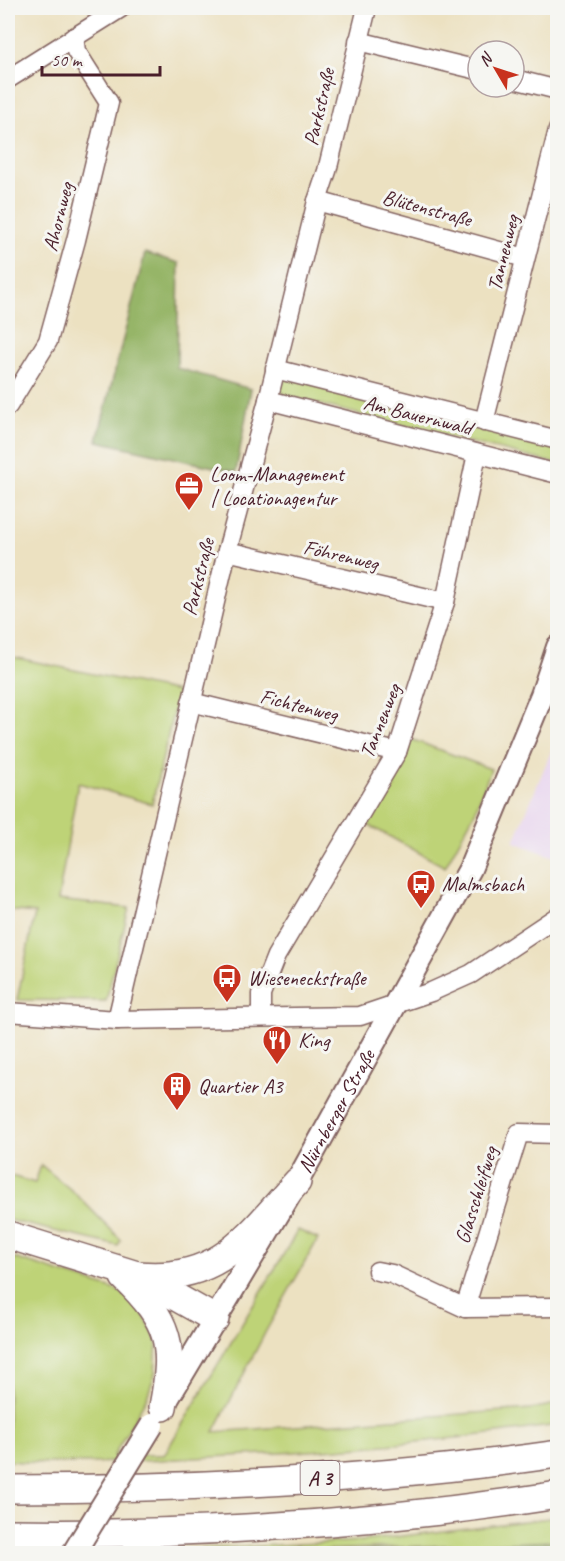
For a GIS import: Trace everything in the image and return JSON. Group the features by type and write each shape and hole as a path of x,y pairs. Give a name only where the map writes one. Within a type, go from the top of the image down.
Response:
{"highway":[{"path":"8,1235 125,1271 159,1277 180,1275 207,1267 239,1243 297,1182"},
{"path":"125,1271 215,1319"},
{"path":"125,1271 158,1316 168,1341 169,1361 157,1416"},
{"name":"A 3","path":"8,1489 82,1489 249,1483 431,1471 558,1454"},
{"path":"8,1474 82,1489"},
{"name":"A 3","path":"8,1533 184,1531 429,1512 558,1495"}],"main road":[{"name":"Nürnberger Straße","path":"73,1554 297,1182 450,906 487,832 558,647"}],"street":[{"path":"8,79 121,8"},
{"name":"Parkstraße","path":"117,1020 227,551 268,400 367,8"},
{"name":"Ahornweg","path":"8,406 48,341 76,240 109,103 76,51 74,37"},
{"path":"358,41 466,67"},
{"path":"526,82 558,90"},
{"name":"Tannenweg","path":"484,422 558,130"},
{"name":"Blütenstraße","path":"317,201 525,258"},
{"name":"Am Bauernwald","path":"275,369 558,440"},
{"name":"Am Bauernwald","path":"268,400 558,474"},
{"name":"Tannenweg","path":"261,1016 261,994 276,956 397,752 445,602 477,454"},
{"name":"Föhrenweg","path":"227,551 445,602"},
{"name":"Fichtenweg","path":"191,702 397,752"},
{"path":"8,1012 117,1020 360,1016 431,992 471,974 558,916"},
{"name":"Glasschleifweg","path":"465,1308 519,1133 558,1134"},
{"path":"377,1271 392,1274 465,1308 558,1307"}],"shaded area":[{"path":"555,742 558,743 557,858 514,842"}],"green space":[{"path":"145,253 179,263 177,368 251,389 236,472 97,441"},
{"path":"283,375 557,443 557,464 278,394"},
{"path":"8,656 178,692 152,804 78,783 58,900 129,908 106,1001 17,1000 35,913 8,910"},
{"path":"408,738 491,769 475,812 445,867 361,821"},
{"path":"41,1165 76,1194 121,1240 118,1246 8,1220 8,1175 35,1183"},
{"path":"298,1230 318,1239 266,1331 214,1432 531,1409 557,1404 557,1425 428,1441 299,1452 110,1462 8,1461 8,1256 119,1291 139,1306 157,1341 155,1374 147,1397 114,1455 164,1455"},
{"path":"557,1517 557,1541 239,1553 91,1554 362,1541"},
{"path":"557,1541 557,1553 311,1553"}],"place":[{"name":"Loom-Management | Locationagentur","path":"189,512"},
{"name":"Malmsbach","path":"421,910"},
{"name":"Wieseneckstraße","path":"227,1004"},
{"name":"King","path":"277,1066"},
{"name":"Quartier A3","path":"177,1112"}]}
